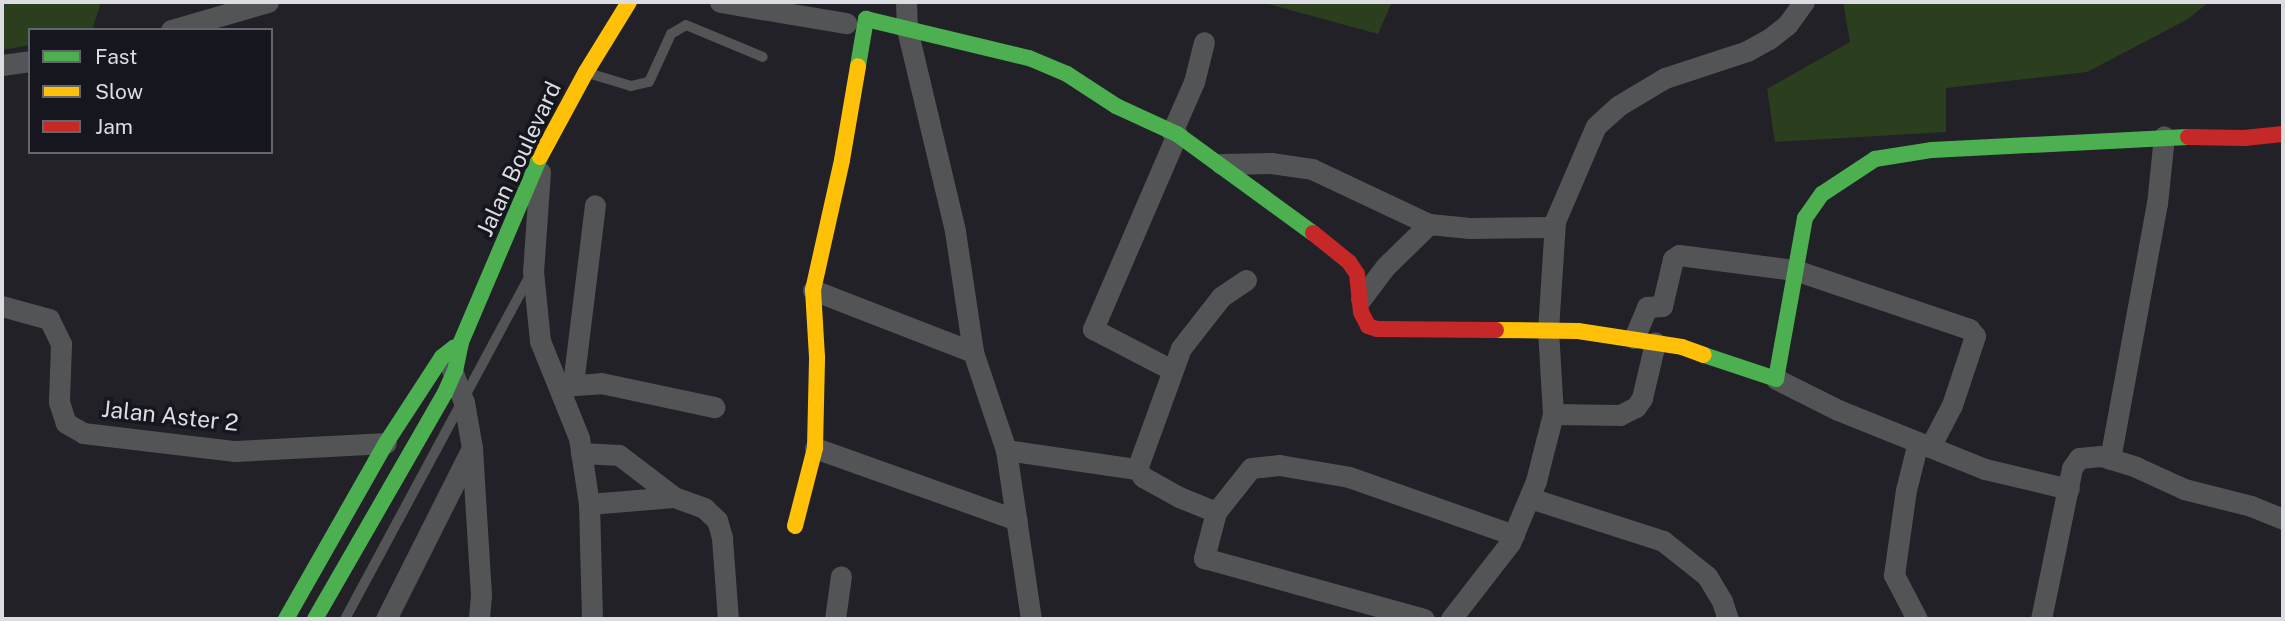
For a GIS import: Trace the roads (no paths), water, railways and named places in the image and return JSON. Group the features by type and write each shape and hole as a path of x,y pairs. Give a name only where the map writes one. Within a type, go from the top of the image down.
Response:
{"street":[{"path":"177,28 268,2"},
{"name":"Jalan Boulevard","path":"315,619 461,342 541,155 586,72 629,2"},
{"path":"720,2 846,23"},
{"path":"906,2 907,29 956,231 973,352 1006,450 1031,619"},
{"path":"1451,619 1514,535 1530,498 1553,414 1548,330 1554,227 1575,171 1604,116 1665,78 1747,51 1769,39 1787,25 1804,2"},
{"path":"795,526 816,448 817,357 813,290 842,160 866,19 1029,58 1067,74 1116,106 1174,133 1221,164 1349,262 1357,274 1364,319 1377,329 1548,330 1645,341 1720,357 1776,379 1827,405 1985,469 2069,489"},
{"path":"1171,370 1093,329 1194,82 1204,42"},
{"path":"2,65 28,61"},
{"path":"1776,379 1805,218 1813,203 1834,184 1875,159 1932,150 2164,136 2244,138 2283,134"},
{"path":"2110,459 2157,204 2164,136"},
{"path":"541,155 533,271 540,341 566,385 579,438 589,504 592,619"},
{"path":"1221,164 1271,163 1312,169 1429,224 1469,228 1554,227"},
{"path":"566,385 595,205"},
{"path":"1361,299 1385,267 1429,224"},
{"path":"1553,414 1619,415 1636,407 1642,398 1647,307 1662,306 1674,259 1679,255 1795,270 1972,331 1976,339 1952,405 1924,444 1906,490 1894,579 1908,597 1917,619"},
{"path":"1137,469 1181,348 1221,297 1246,280"},
{"path":"813,290 973,352"},
{"name":"Jalan Aster 2","path":"2,306 49,319 61,344 59,402 66,423 83,433 235,451 386,443"},
{"path":"448,364 464,402 472,448 481,595 479,619"},
{"name":"Jalan Boulevard","path":"286,619 386,443 448,364"},
{"path":"566,385 601,383 714,407"},
{"path":"386,619 472,448"},
{"path":"816,448 1017,520"},
{"path":"1006,450 1137,469 1150,482 1216,512"},
{"path":"581,453 619,455 674,497 704,508 717,520 722,538 728,619"},
{"path":"2041,619 2072,468 2079,458 2092,455 2110,459 2184,489 2251,506 2283,519"},
{"path":"1424,619 1203,558 1216,512 1251,468 1261,464 1279,465 1349,477 1514,535"},
{"path":"589,504 674,497"},
{"path":"1530,498 1662,541 1707,576 1722,601 1728,619"},
{"path":"835,619 841,576"}],"lane":[{"path":"586,72 631,86 649,82 671,34 685,26 763,57"},
{"path":"345,619 533,271"}]}
